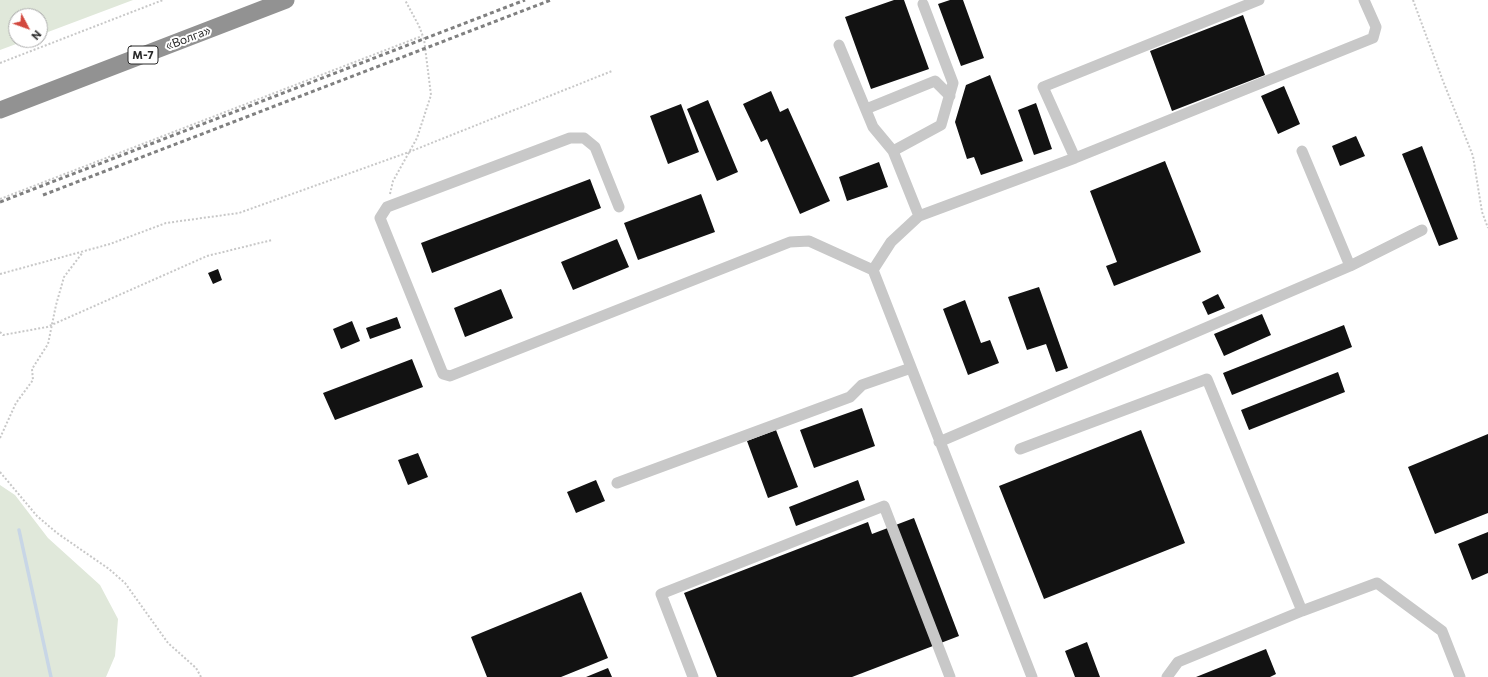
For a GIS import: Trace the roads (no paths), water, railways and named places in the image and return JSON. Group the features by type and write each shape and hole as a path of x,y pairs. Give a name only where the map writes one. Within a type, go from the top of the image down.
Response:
{"highway":[{"name":"«Волга»","path":"0,110 286,0"}],"street":[{"path":"1075,158 1043,87 1259,0"},
{"path":"873,270 891,242 919,216 1075,158 1373,38 1376,28 1364,0"},
{"path":"893,151 941,125 953,83 923,4"},
{"path":"839,45 873,127 893,151 919,216"},
{"path":"866,109 935,81 950,96"},
{"path":"619,207 595,147 584,138 570,138 387,207 380,218 443,374 450,376 790,242 809,241 873,270 1030,676"},
{"path":"1302,151 1350,266"},
{"path":"939,442 1350,266 1422,230"},
{"path":"617,483 850,397 862,384 911,368"},
{"path":"1020,449 1207,379 1302,611"},
{"path":"693,677 661,594 884,506 950,677"},
{"path":"1167,677 1178,662 1302,611 1377,583 1442,630 1460,677"}],"waterway":[{"path":"19,530 51,677"}],"railway":[{"path":"0,202 525,0"},
{"path":"43,195 551,0"}]}
